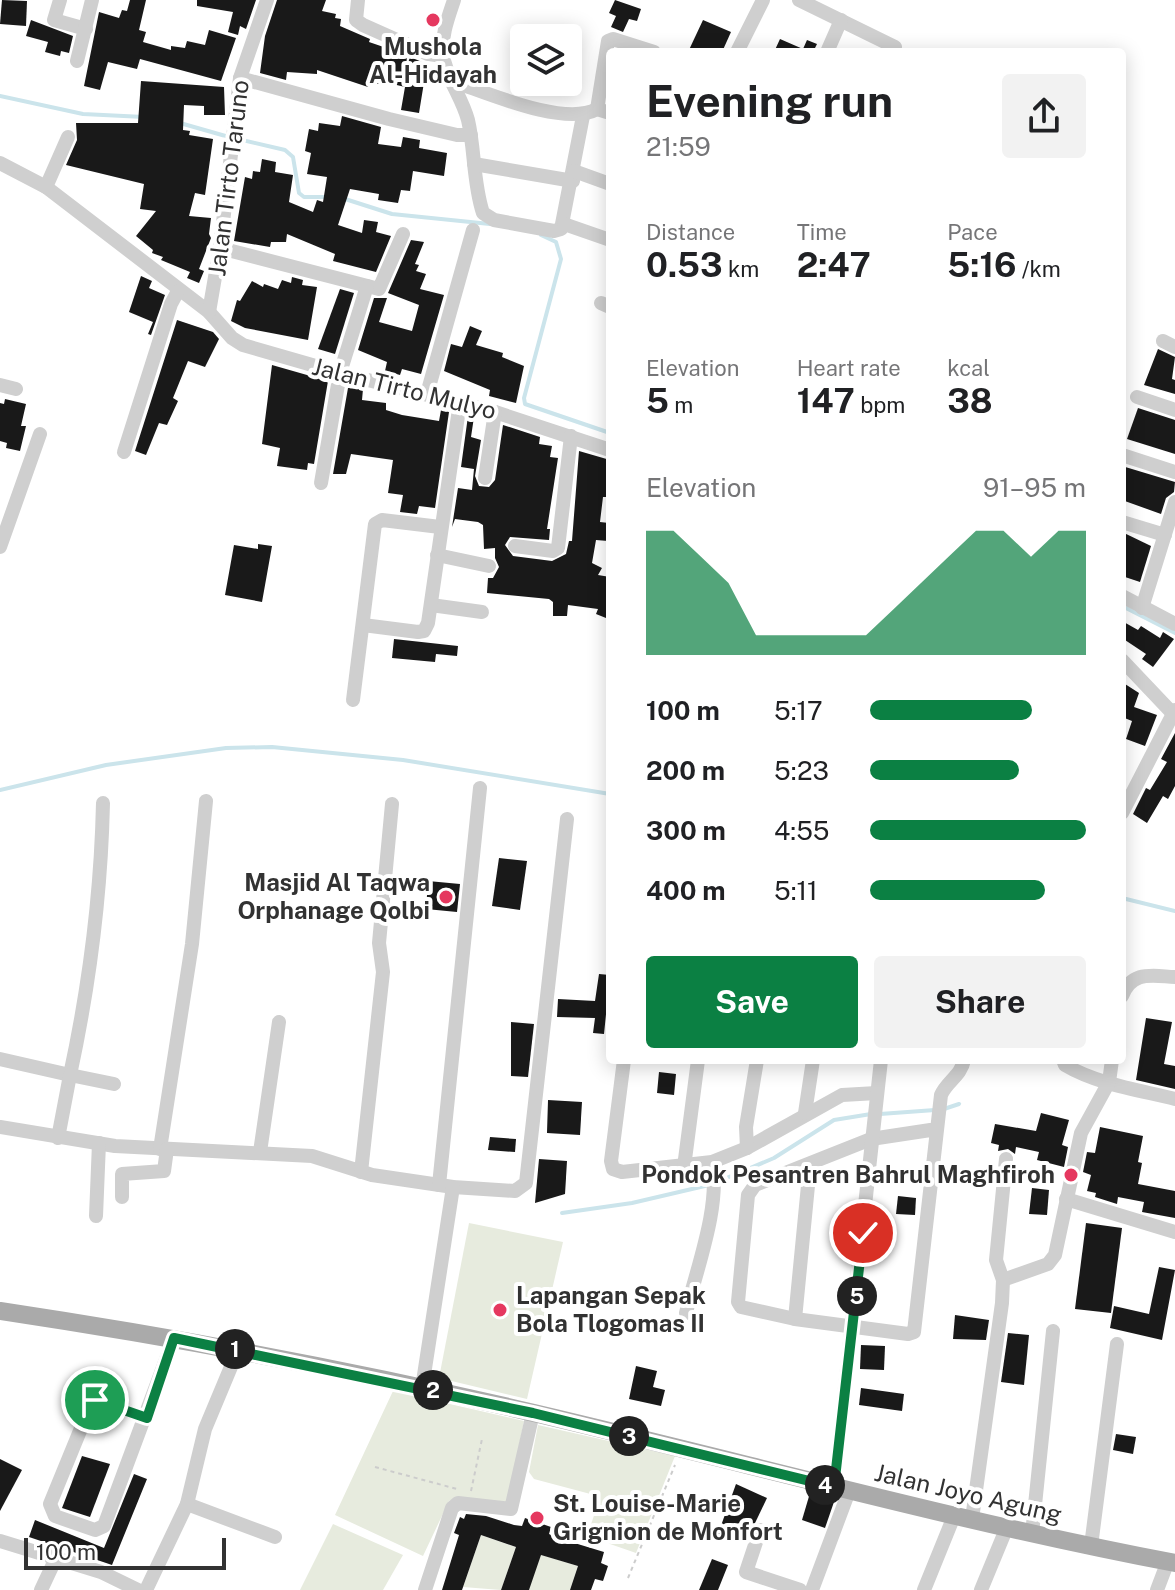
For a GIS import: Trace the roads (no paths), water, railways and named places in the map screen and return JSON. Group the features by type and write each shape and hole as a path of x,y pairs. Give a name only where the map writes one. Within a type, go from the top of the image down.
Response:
{"main road":[{"name":"Jalan Joyo Agung","path":"0,1311 174,1338 422,1388 963,1518 1171,1562"}],"street":[{"path":"60,0 54,13 56,23 86,29"},
{"path":"77,61 92,0"},
{"name":"Jalan Tirto Taruno","path":"209,312 220,248 240,78 267,0"},
{"path":"358,0 356,20 437,55 462,97 465,135 474,164 481,206 489,218 554,231 564,224 574,176 597,113 606,54"},
{"path":"437,55 454,0"},
{"path":"739,48 763,0"},
{"path":"799,0 895,47"},
{"path":"829,48 841,20"},
{"path":"607,48 608,41 613,39 641,48"},
{"path":"240,78 465,135"},
{"path":"452,81 530,107 597,113"},
{"path":"46,187 68,137"},
{"name":"Jalan Tirto Mulyo","path":"0,163 46,187 209,312 232,338 243,345 340,373 460,402 606,449"},
{"path":"474,164 574,176 606,183"},
{"path":"564,224 606,239"},
{"path":"427,394 473,230"},
{"path":"220,248 379,289 403,234"},
{"path":"321,483 340,373 367,286"},
{"path":"124,452 171,304 178,291"},
{"path":"0,385 16,389"},
{"path":"1137,397 1175,410"},
{"path":"363,625 424,631 431,605 460,402"},
{"path":"485,478 495,412"},
{"path":"0,547 40,434"},
{"path":"515,546 553,551 558,548 571,436"},
{"path":"1126,456 1175,472"},
{"path":"1142,608 1175,502"},
{"path":"353,700 375,524 382,520 440,527"},
{"path":"1126,523 1165,535"},
{"path":"437,555 489,566"},
{"path":"1126,598 1175,624"},
{"path":"431,605 482,612"},
{"path":"1126,669 1174,713 1126,805"},
{"path":"422,1388 446,1186 480,788"},
{"path":"122,1197 122,1174 164,1171 164,1149 192,944 206,801"},
{"path":"58,1138 81,1021 102,850 103,803"},
{"path":"361,1172 383,972 379,943 392,804"},
{"path":"0,1127 99,1143 312,1156 361,1172 446,1186 515,1191 526,1183 567,819"},
{"path":"1126,988 1129,982 1140,976 1175,977"},
{"path":"260,1152 279,1022"},
{"path":"0,1059 114,1084"},
{"path":"623,1064 611,1161 613,1169 622,1172 684,1167 714,1169 805,1113 851,1092 876,1099"},
{"path":"684,1167 697,1064"},
{"path":"747,1148 746,1127 756,1064"},
{"path":"805,1113 812,1064"},
{"path":"812,1590 842,1489 871,1139 880,1064"},
{"path":"937,1129 871,1139 755,1185 748,1195 738,1302 748,1311 908,1334 914,1332 937,1129 940,1102 944,1087 960,1072 963,1064"},
{"path":"1065,1064 1109,1082 1175,1099"},
{"path":"1003,1280 1048,1264 1055,1255 1081,1133 1109,1082 1111,1064"},
{"path":"96,1216 99,1143"},
{"path":"924,1590 963,1518 1003,1280 996,1260 1006,1159"},
{"path":"795,1319 810,1165"},
{"path":"686,1313 712,1202 714,1169"},
{"path":"1066,1199 1175,1232"},
{"path":"1032,1534 1053,1331"},
{"path":"147,1418 100,1400 91,1404 50,1504 55,1516 95,1530 104,1526 147,1418 174,1338"},
{"path":"1091,1546 1117,1344"},
{"path":"146,1590 187,1504 205,1429 238,1350"},
{"path":"425,1590 452,1508 458,1503 511,1509 533,1413"},
{"path":"187,1504 275,1537"},
{"path":"981,1590 1007,1527"},
{"path":"760,1530 746,1572 800,1590"},
{"path":"0,1541 101,1572 138,1590"},
{"path":"41,1590 56,1558"},
{"path":"1157,1590 1171,1562"}],"waterway":[{"path":"0,96 83,114 144,117"},
{"path":"180,123 229,137"},
{"path":"238,139 285,150 293,157 299,193 304,197 329,197"},
{"path":"342,198 392,214 490,224"},
{"path":"541,235 556,242 561,259 524,398 525,404 606,432"},
{"path":"1126,608 1175,633"},
{"path":"0,790 106,765 226,748 272,747 403,760 606,793"},
{"path":"1126,899 1175,911"},
{"path":"944,1109 959,1104"},
{"path":"880,1114 935,1110"},
{"path":"717,1182 774,1158 834,1120 871,1114"},
{"path":"562,1213 632,1203 709,1185"}],"place":[{"name":"Mushola Al-Hidayah","path":"433,20"},
{"name":"Masjid Al Taqwa Orphanage Qolbi","path":"446,897"},
{"name":"Pondok Pesantren Bahrul Maghfiroh","path":"1071,1175"},
{"name":"Lapangan Sepak Bola Tlogomas II","path":"500,1310"},
{"name":"St. Louise-Marie Grignion de Monfort","path":"537,1518"}]}
